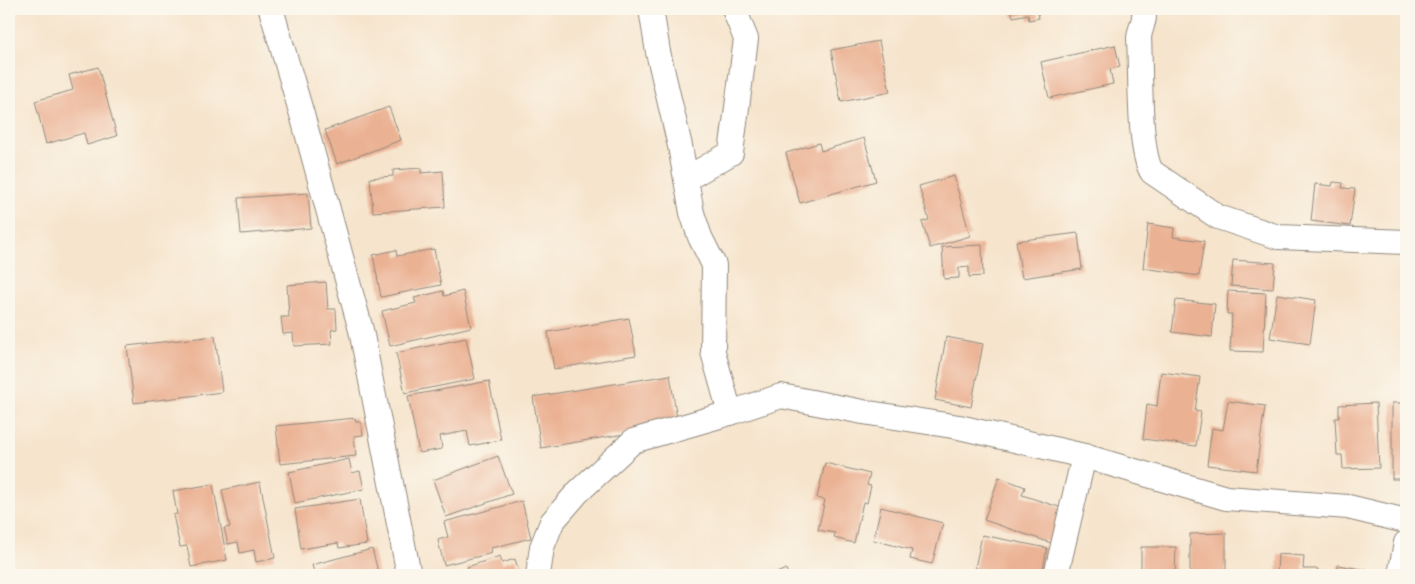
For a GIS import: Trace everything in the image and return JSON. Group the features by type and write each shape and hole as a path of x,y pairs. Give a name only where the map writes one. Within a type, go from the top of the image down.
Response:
{"street":[{"path":"271,9 361,330 409,575"},
{"path":"651,9 658,52 692,213 700,237 714,265 713,352 730,413"},
{"path":"686,180 731,153 746,39 734,9"},
{"path":"1144,9 1146,20 1140,30 1139,38 1143,142 1147,164 1152,172 1218,217 1278,237 1406,242"},
{"path":"538,575 542,547 552,522 578,492 632,441 730,413 781,396 863,412 959,427 1084,456 1226,498 1348,507 1406,521"},
{"path":"1056,575 1084,456"},
{"path":"1400,575 1406,544"}],"building":[{"path":"1011,9 1037,9 1039,18 1029,20 1028,14 1013,17"},
{"path":"879,41 890,92 841,102 831,50"},
{"path":"1115,45 1120,67 1110,69 1113,84 1049,98 1041,62"},
{"path":"98,67 117,136 87,145 84,133 46,144 35,101 73,90 69,75"},
{"path":"389,107 401,140 337,164 325,130"},
{"path":"864,138 876,181 800,203 786,153 819,143 821,151"},
{"path":"421,168 421,173 443,171 445,207 373,212 370,178 393,176 393,170"},
{"path":"954,176 970,236 930,248 922,222 929,220 919,186"},
{"path":"1333,182 1343,183 1342,188 1355,189 1350,226 1311,221 1315,184 1332,186"},
{"path":"308,193 311,228 241,234 238,198"},
{"path":"1148,224 1174,228 1173,237 1204,241 1199,276 1143,268"},
{"path":"1078,233 1082,269 1022,278 1016,241"},
{"path":"982,245 983,276 969,277 969,267 959,268 959,278 944,279 942,247"},
{"path":"434,249 441,285 381,297 373,255 396,250 397,256"},
{"path":"1233,260 1275,263 1273,289 1231,286"},
{"path":"326,282 328,309 336,309 337,329 331,330 332,344 294,346 293,333 283,334 281,317 289,317 287,285"},
{"path":"443,291 444,296 463,291 471,327 390,346 382,311 416,303 414,298"},
{"path":"1228,291 1266,293 1263,352 1230,351 1232,314 1227,314"},
{"path":"1277,294 1316,300 1310,344 1270,338"},
{"path":"1176,300 1215,304 1212,337 1172,332"},
{"path":"629,318 636,355 554,369 548,332"},
{"path":"1404,326 1406,326 1406,341 1402,340"},
{"path":"215,336 222,392 134,403 127,346"},
{"path":"946,337 983,344 971,407 935,400"},
{"path":"466,338 475,379 405,393 396,353"},
{"path":"1161,372 1200,377 1195,411 1201,412 1196,446 1143,439 1147,404 1157,406"},
{"path":"670,375 678,425 541,448 533,397"},
{"path":"489,381 501,440 470,446 467,431 440,436 442,449 419,453 408,396"},
{"path":"1228,401 1265,406 1256,471 1207,465 1212,428 1223,430"},
{"path":"1376,403 1379,468 1343,469 1342,455 1337,455 1335,418 1339,418 1339,405"},
{"path":"1392,403 1406,403 1406,479 1392,479"},
{"path":"355,418 356,422 361,422 363,435 354,436 356,456 280,464 276,426"},
{"path":"498,456 512,494 446,517 433,480"},
{"path":"349,459 352,473 360,471 364,489 295,503 289,472"},
{"path":"825,463 870,474 867,485 871,486 867,503 863,502 854,543 834,538 835,533 818,530 825,500 817,498"},
{"path":"999,477 1025,487 1022,495 1062,508 1051,543 984,520"},
{"path":"260,482 275,558 256,562 254,550 240,553 238,542 228,544 224,528 230,527 222,490"},
{"path":"213,484 227,560 191,567 187,546 180,547 173,515 177,514 173,491"},
{"path":"360,499 367,544 339,548 338,543 301,549 295,509"},
{"path":"522,501 531,538 491,548 492,553 444,565 438,540 448,537 444,522"},
{"path":"881,507 943,523 932,564 910,559 912,550 873,540"},
{"path":"1226,533 1226,575 1190,575 1190,534"},
{"path":"982,535 1047,548 1042,575 1014,575 975,568"},
{"path":"1141,547 1176,547 1175,575 1141,575"},
{"path":"372,549 379,575 315,575 312,565"},
{"path":"1278,554 1304,556 1303,569 1318,569 1318,575 1277,575"},
{"path":"500,556 502,563 515,559 520,575 463,575 469,573 467,567"},
{"path":"1338,565 1367,570 1366,575 1337,575"},
{"path":"786,569 788,575 772,575"}]}
